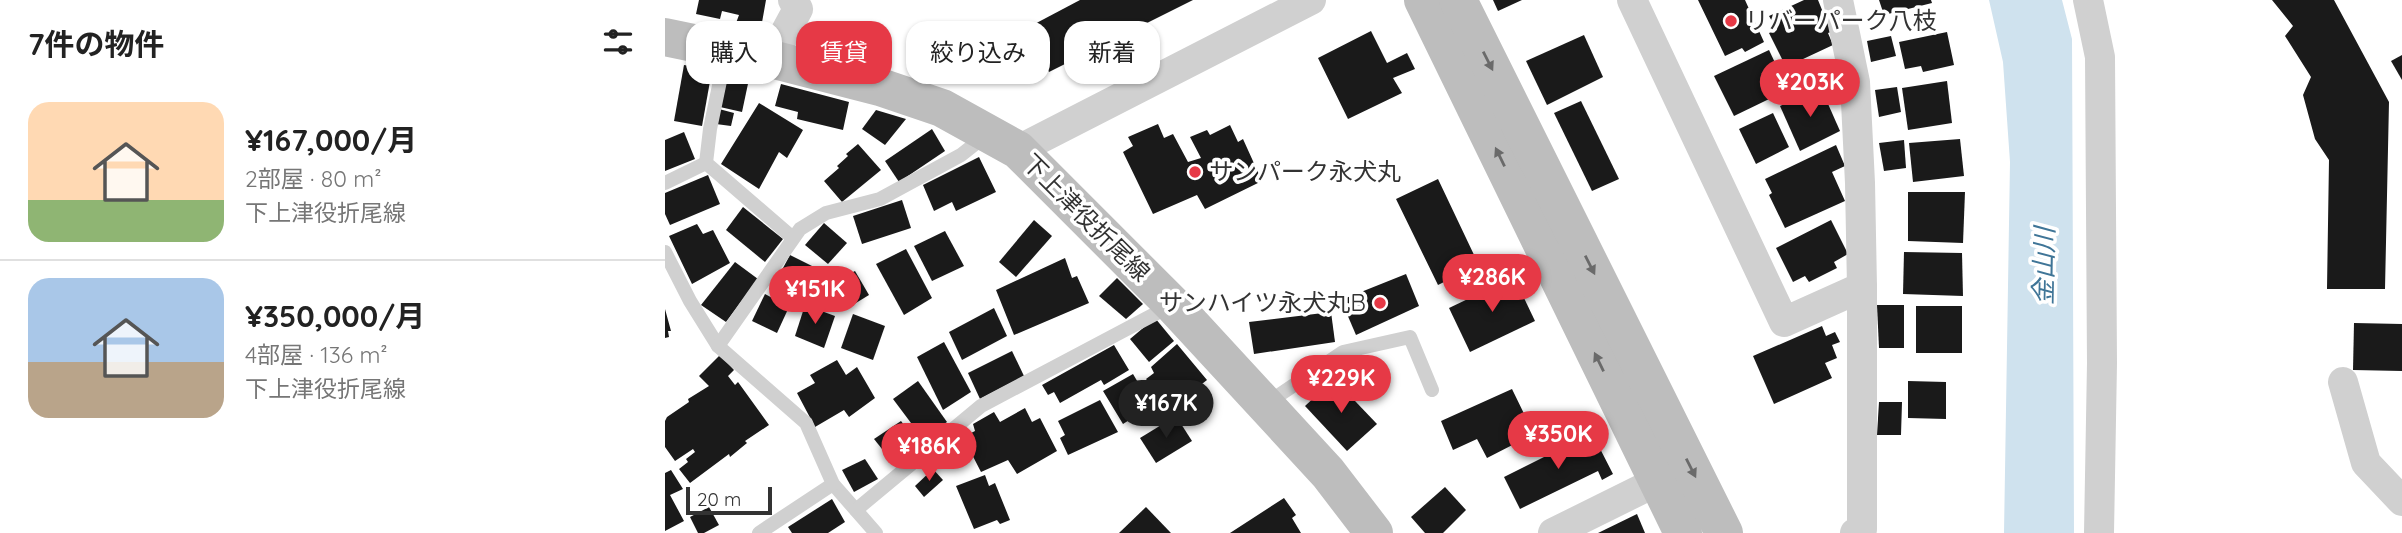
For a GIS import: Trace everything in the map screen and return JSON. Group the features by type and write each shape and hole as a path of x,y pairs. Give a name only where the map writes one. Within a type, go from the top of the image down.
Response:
{"street":[{"path":"782,39 798,9 793,0"},
{"path":"1003,142 1311,0"},
{"path":"1423,0 1683,533"},
{"path":"1458,0 1724,533"},
{"path":"1632,0 1784,322 1862,287"},
{"path":"1838,0 1855,82 1862,287 1862,529 1855,533"},
{"path":"2088,0 2100,57 2102,363 2099,533"},
{"name":"下上津役折尾線","path":"665,37 686,42"},
{"name":"下上津役折尾線","path":"782,62 880,87 942,108 1003,142 1173,305 1328,473 1374,533"},
{"path":"2343,382 2365,463 2402,501"},
{"path":"1553,533 1658,481"}],"lane":[{"path":"706,163 719,84"},
{"path":"718,346 800,229 826,213 880,199 961,155 973,144 1003,142"},
{"path":"706,163 793,238"},
{"path":"665,183 706,163"},
{"path":"665,252 689,301 718,346 806,423 833,484 876,533"},
{"path":"856,510 981,406 1173,305"},
{"path":"1265,405 1343,352 1410,337 1432,390"},
{"path":"759,533 833,484"}],"water":[{"name":"金山川","path":"1989,0 2062,0 2072,39 2074,533 2004,533 2010,162 2003,62"}],"building":[{"path":"699,0 766,0 762,21 737,21 739,15 722,11 720,19 696,14"},
{"path":"1080,0 1193,0 1151,21 1064,21 1064,64 1050,72 1050,21 1040,21"},
{"path":"1493,0 1522,0 1498,11"},
{"name":"リバーパーク八枝","path":"1698,0 1745,0 1764,42 1745,52 1742,48 1725,56"},
{"path":"1804,0 1818,0 1831,32 1828,33 1833,45 1786,67 1769,33 1777,30 1769,16"},
{"path":"1879,0 1931,0 1932,3 1884,15"},
{"path":"2272,0 2334,0 2389,102 2385,289 2327,289 2329,160 2315,139 2303,95 2311,77 2285,36 2293,26"},
{"path":"1371,31 1387,63 1407,53 1415,69 1393,78 1402,93 1348,119 1318,58"},
{"path":"1947,32 1954,65 1923,72 1921,66 1905,69 1899,42"},
{"path":"1584,35 1603,77 1547,105 1526,61"},
{"path":"1891,36 1896,56 1871,62 1867,41"},
{"path":"1769,50 1788,90 1734,116 1714,76"},
{"path":"2402,55 2402,80 2391,61"},
{"path":"686,65 686,84 710,84 702,126 674,121"},
{"path":"1947,81 1952,123 1908,130 1902,88"},
{"path":"726,84 748,84 742,112 720,107"},
{"path":"781,84 849,102 843,130 797,119 798,112 775,106"},
{"path":"1897,87 1901,112 1879,117 1875,90"},
{"path":"1821,88 1840,131 1800,151 1780,106"},
{"path":"1581,101 1619,179 1592,191 1554,113"},
{"path":"759,103 803,130 787,158 779,152 759,189 721,164"},
{"path":"719,109 734,113 731,126 716,124"},
{"path":"876,110 906,119 885,145 862,129"},
{"path":"1773,113 1789,147 1756,164 1739,129"},
{"name":"サンパーク永犬丸","path":"1158,124 1164,138 1173,134 1188,162 1201,158 1190,137 1207,130 1210,135 1230,125 1238,142 1243,139 1262,181 1205,209 1197,195 1153,214 1123,152 1133,146 1128,137"},
{"path":"932,129 945,151 899,182 885,161"},
{"path":"684,132 695,159 665,171 665,140"},
{"path":"1960,139 1964,176 1913,182 1909,143"},
{"path":"1904,140 1906,168 1884,171 1879,143"},
{"path":"858,144 881,170 842,202 824,181 839,168 837,166 848,156 846,154"},
{"path":"1836,145 1845,166 1832,172 1845,201 1785,228 1769,195 1772,193 1765,179"},
{"path":"979,157 996,192 956,211 952,202 934,211 923,185"},
{"path":"708,175 720,204 670,225 665,214 665,193"},
{"path":"1438,179 1485,278 1468,286 1462,273 1438,285 1396,199"},
{"path":"1908,192 1965,192 1963,243 1908,241"},
{"path":"902,200 911,228 862,244 853,216"},
{"path":"743,207 783,239 765,262 726,230"},
{"path":"1034,220 1052,236 1016,277 999,262"},
{"path":"1831,220 1848,254 1834,262 1837,268 1809,282 1805,276 1793,282 1776,248"},
{"path":"824,223 847,243 828,264 805,245"},
{"path":"697,224 703,234 713,230 730,263 692,284 669,236"},
{"path":"945,231 964,266 932,281 914,246"},
{"path":"906,249 932,298 904,315 876,264"},
{"path":"1904,252 1962,253 1963,296 1903,294"},
{"path":"790,255 818,269 804,296 776,281"},
{"path":"1065,258 1072,278 1077,276 1089,303 1014,335 996,290"},
{"path":"735,262 758,279 726,322 701,305"},
{"path":"855,271 869,295 846,309 831,284"},
{"name":"サンハイツ永犬丸B","path":"1406,274 1419,306 1356,335 1341,300"},
{"path":"1514,277 1535,321 1470,352 1449,308"},
{"path":"1117,278 1143,304 1126,319 1099,296"},
{"path":"765,294 789,307 777,333 752,321"},
{"path":"805,305 835,316 824,348 795,336"},
{"path":"1877,305 1904,305 1904,348 1879,348"},
{"path":"1916,306 1962,306 1962,353 1916,353"},
{"path":"994,308 1007,336 962,360 949,332"},
{"path":"665,309 671,331 668,331 669,337 665,338"},
{"path":"1331,312 1335,342 1254,354 1249,322"},
{"path":"853,314 885,326 873,360 841,348"},
{"path":"1155,318 1174,341 1149,362 1130,339"},
{"path":"2354,323 2402,324 2402,371 2353,370"},
{"path":"1822,326 1826,336 1835,332 1840,342 1832,345 1837,358 1825,363 1832,378 1774,404 1753,356"},
{"path":"944,342 971,392 943,410 917,357"},
{"path":"1177,344 1207,380 1170,409 1146,379 1154,373 1151,367"},
{"path":"1114,345 1129,370 1104,385 1101,380 1060,403 1054,392 1048,395 1042,385"},
{"path":"1012,351 1024,376 980,399 968,373"},
{"path":"720,355 734,370 728,376 735,385 738,382 769,425 745,441 747,443 730,457 729,454 690,483 679,469 695,452 693,449 675,461 665,447 665,421 689,402 688,399 709,386 699,376"},
{"path":"837,360 846,375 857,367 875,398 849,417 844,410 815,427 797,393 815,383 810,375"},
{"path":"1133,374 1155,411 1141,419 1137,415 1123,424 1103,391"},
{"path":"1334,379 1377,424 1347,451 1305,406"},
{"path":"918,381 947,422 923,439 893,399"},
{"path":"1908,381 1946,382 1946,419 1908,418"},
{"path":"1512,389 1534,434 1487,458 1477,439 1453,450 1441,421"},
{"path":"1100,400 1118,432 1068,455 1060,438 1065,435 1058,421"},
{"path":"1879,402 1902,402 1901,435 1877,435"},
{"path":"1025,408 1032,422 1040,418 1057,451 1017,474 1008,460 981,472 963,437 975,431 973,424 994,412 1000,422"},
{"path":"1176,416 1192,441 1156,463 1140,438"},
{"path":"901,421 920,446 894,464 874,439"},
{"path":"1592,433 1613,474 1602,480 1598,471 1520,509 1504,477"},
{"path":"865,459 878,479 854,492 842,470"},
{"path":"933,469 943,480 924,497 915,486"},
{"path":"671,470 683,489 670,495 684,521 665,531 665,473"},
{"path":"985,475 989,486 995,483 1010,520 1000,524 997,520 974,529 956,486"},
{"path":"1445,487 1466,510 1443,533 1425,533 1411,517"},
{"path":"1284,498 1296,515 1292,518 1301,533 1230,533"},
{"path":"832,499 845,522 828,533 792,533 788,527"},
{"path":"709,507 719,525 704,533 698,533 690,517"},
{"path":"1146,507 1171,533 1119,533"},
{"path":"1637,514 1645,533 1598,533"}],"place":[{"name":"リバーパーク八枝","path":"1731,21"},
{"name":"サンパーク永犬丸","path":"1195,172"},
{"name":"サンハイツ永犬丸B","path":"1380,303"}]}
